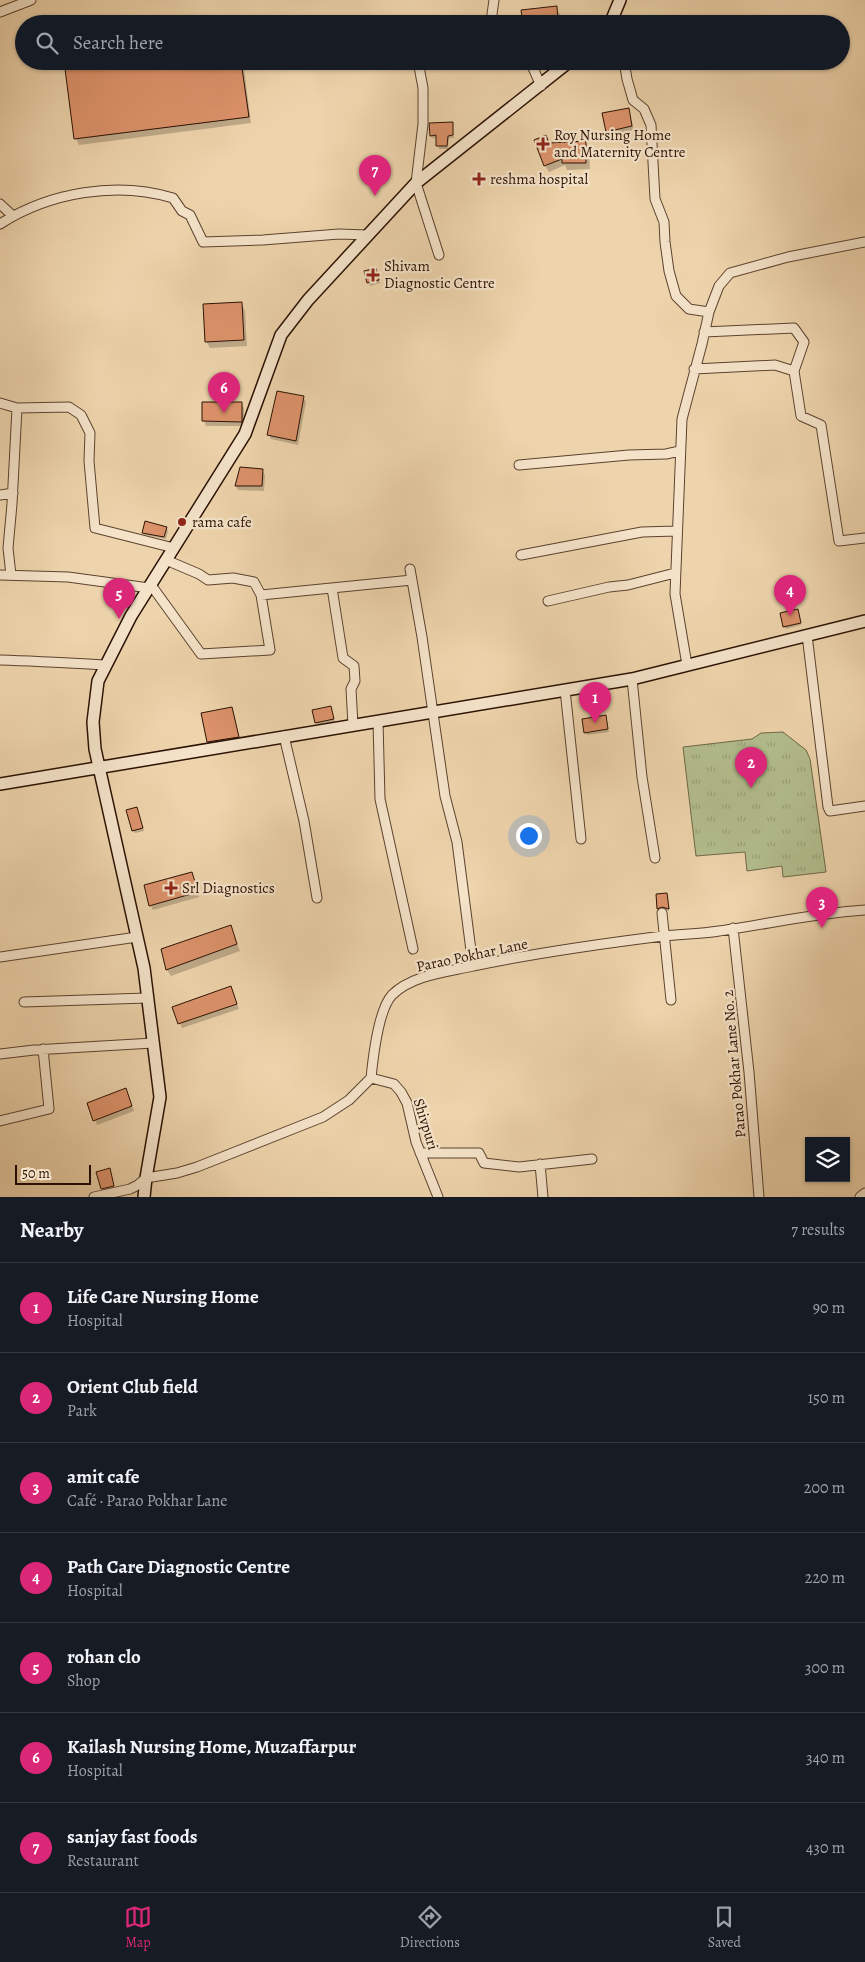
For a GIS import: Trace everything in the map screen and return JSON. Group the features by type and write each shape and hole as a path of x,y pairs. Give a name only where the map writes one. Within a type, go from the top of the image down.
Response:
{"main road":[{"path":"616,15 620,0"},
{"path":"144,1197 160,1097 137,937 95,749 93,722 98,681 131,616 245,434 281,335 308,300 416,183 560,70"},
{"path":"0,784 632,679 865,621"}],"street":[{"path":"0,12 31,0"},
{"path":"492,15 494,0"},
{"path":"420,70 423,88 423,124 416,183 440,255"},
{"path":"534,70 541,86"},
{"path":"625,70 633,100 644,110 651,125 655,200 664,222 669,271 676,296 688,309 709,312"},
{"path":"0,224 13,216 68,196 91,192 146,192 174,198 182,210 190,215 203,242 263,240 339,234 368,235"},
{"path":"0,204 13,216"},
{"path":"686,665 675,594 676,531 682,418 709,312 719,286 730,273 788,257 865,242"},
{"path":"704,332 794,328 804,342 794,371 801,416 821,425 839,541 865,538"},
{"path":"694,369 775,366 794,371"},
{"path":"0,403 17,408 68,407 81,415 90,433 95,528 174,548"},
{"path":"11,576 8,548 17,408"},
{"path":"519,465 666,454 680,451"},
{"path":"0,496 13,493"},
{"path":"521,555 642,532 676,531"},
{"path":"0,575 68,577 150,586 201,654 270,650 261,595 254,582 233,578 208,580 199,574 166,560"},
{"path":"410,568 445,796 457,842 473,966"},
{"path":"548,601 609,587 628,585 675,573"},
{"path":"261,595 412,580"},
{"path":"332,588 343,658 354,666 355,681 351,688 353,725"},
{"path":"807,635 828,807 830,811 865,806"},
{"path":"0,660 106,665"},
{"path":"632,679 642,777 655,858"},
{"path":"565,690 581,839"},
{"path":"378,721 380,799 408,922 412,949"},
{"path":"284,736 304,821 317,898"},
{"name":"Parao Pokhar Lane","path":"371,1078 372,1059 386,1003 393,994 411,982 473,966 602,943 734,928 865,910"},
{"path":"662,913 666,936 671,1000"},
{"name":"Parao Pokhar Lane No. 2","path":"734,928 749,1072 759,1197"},
{"path":"0,957 137,937"},
{"path":"24,1002 147,998"},
{"path":"0,1054 43,1049 153,1043"},
{"path":"0,1121 49,1109 43,1049"},
{"path":"94,1197 130,1189 146,1178 177,1173 197,1167 323,1116 349,1100 371,1078"},
{"name":"Shivpuri","path":"371,1078 394,1084 401,1092 407,1103 412,1132 438,1197"},
{"path":"420,1153 479,1153 484,1163 519,1167 592,1159"},
{"path":"540,1164 543,1197"},
{"path":"860,1197 865,1193"}],"green space":[{"path":"783,732 806,750 810,759 826,872 783,877 782,866 747,871 745,852 696,856 683,747 752,739 761,733"}],"building":[{"path":"557,6 558,15 522,15 521,10"},
{"path":"65,70 242,70 249,117 74,139"},
{"path":"629,108 632,126 606,132 602,113"},
{"path":"453,122 453,135 448,136 447,146 436,146 436,135 430,136 429,123"},
{"path":"546,135 549,143 586,141 586,163 562,163 562,159 544,166 534,140"},
{"path":"376,268 379,280 367,283 364,271"},
{"path":"242,302 244,340 205,342 203,304"},
{"path":"277,391 304,396 296,441 267,435"},
{"path":"202,402 242,402 242,422 202,421"},
{"path":"240,467 263,469 262,486 235,486"},
{"path":"145,521 167,527 164,537 142,533"},
{"path":"798,609 801,623 783,627 780,613"},
{"path":"331,706 334,719 315,723 312,710"},
{"path":"232,707 239,737 207,742 201,713"},
{"path":"606,715 608,729 584,733 582,719"},
{"path":"137,807 143,828 132,831 126,810"},
{"path":"192,872 198,892 149,906 144,885"},
{"path":"667,893 669,909 662,907 657,909 656,894"},
{"path":"231,925 237,944 166,970 161,949"},
{"path":"231,986 237,1004 178,1024 172,1007"},
{"path":"126,1088 132,1106 93,1121 87,1103"},
{"path":"110,1168 114,1186 101,1189 96,1172"}],"place":[{"name":"Roy Nursing Home and Maternity Centre","path":"543,144"},
{"name":"reshma hospital","path":"479,179"},
{"name":"sanjay fast foods","path":"375,196"},
{"name":"Shivam Diagnostic Centre","path":"373,275"},
{"name":"Kailash Nursing Home, Muzaffarpur","path":"224,413"},
{"name":"rama cafe","path":"182,522"},
{"name":"Path Care Diagnostic Centre","path":"790,616"},
{"name":"rohan clo","path":"119,619"},
{"name":"Life Care Nursing Home","path":"595,723"},
{"name":"Orient Club field","path":"751,788"},
{"name":"Srl Diagnostics","path":"171,888"},
{"name":"amit cafe","path":"822,928"}]}
